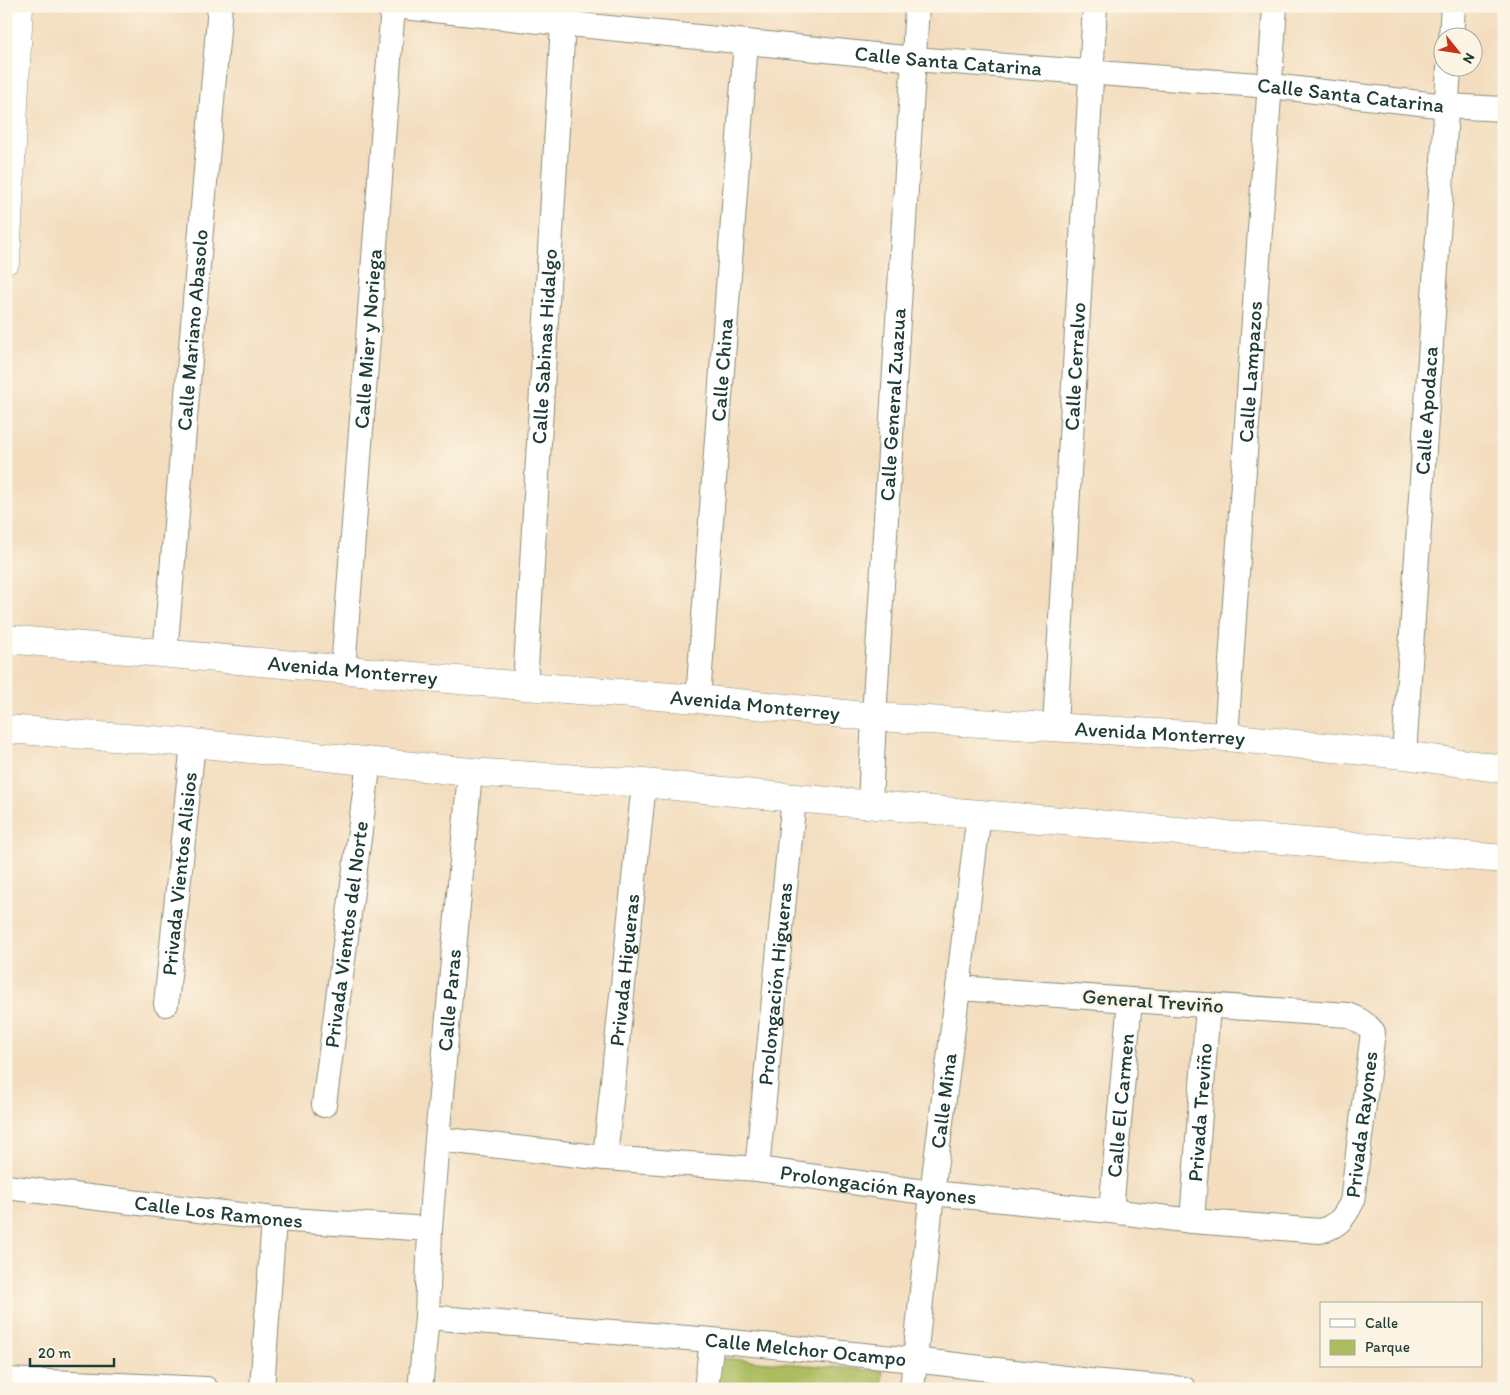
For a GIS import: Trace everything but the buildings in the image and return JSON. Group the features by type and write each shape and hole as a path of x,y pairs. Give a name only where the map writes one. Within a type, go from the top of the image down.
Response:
{"street":[{"path":"6,260 19,6"},
{"name":"Calle Mariano Abasolo","path":"165,654 220,6"},
{"name":"Calle Santa Catarina","path":"393,6 563,15 746,42 914,59 1271,86 1446,106 1504,109"},
{"name":"Calle Mier y Noriega","path":"343,670 393,6"},
{"name":"Calle General Zuazua","path":"870,804 917,6"},
{"name":"Calle Cerralvo","path":"1055,726 1095,6"},
{"name":"Calle Lampazos","path":"1226,737 1276,6"},
{"path":"1452,28 1453,6"},
{"name":"Calle Sabinas Hidalgo","path":"525,686 563,15"},
{"name":"Calle China","path":"698,699 746,42"},
{"name":"Calle Apodaca","path":"1404,755 1448,78"},
{"name":"Avenida Monterrey","path":"6,639 525,686 698,699 874,717 1226,737 1404,755 1504,768"},
{"path":"6,729 193,743 470,772 644,783 794,798 1504,859"},
{"name":"Privada Vientos Alisios","path":"166,1004 193,743"},
{"name":"Privada Vientos del Norte","path":"324,1105 369,762"},
{"name":"Calle Paras","path":"420,1389 427,1317 430,1229 470,772"},
{"name":"Privada Higueras","path":"605,1158 644,783"},
{"name":"Prolongación Higueras","path":"757,1169 794,798"},
{"name":"Calle Mina","path":"912,1389 932,1193 979,813"},
{"name":"General Treviño","path":"958,988 1348,1015"},
{"name":"Calle El Carmen","path":"1111,1211 1130,1000"},
{"name":"Privada Treviño","path":"1192,1221 1208,1004"},
{"name":"Privada Rayones","path":"1320,1231 1331,1228 1343,1218 1352,1202 1373,1032 1360,1020 1348,1015"},
{"name":"Prolongación Rayones","path":"438,1139 605,1158 757,1169 932,1193 1192,1221 1320,1231"},
{"name":"Calle Los Ramones","path":"6,1187 274,1220 430,1229"},
{"path":"262,1389 274,1220"},
{"name":"Calle Melchor Ocampo","path":"427,1317 712,1340 914,1360 1090,1385 1184,1389"},
{"path":"706,1389 712,1340"},
{"path":"6,1380 123,1387 206,1389"}],"green space":[{"path":"720,1358 883,1371 882,1389 716,1389"}]}
